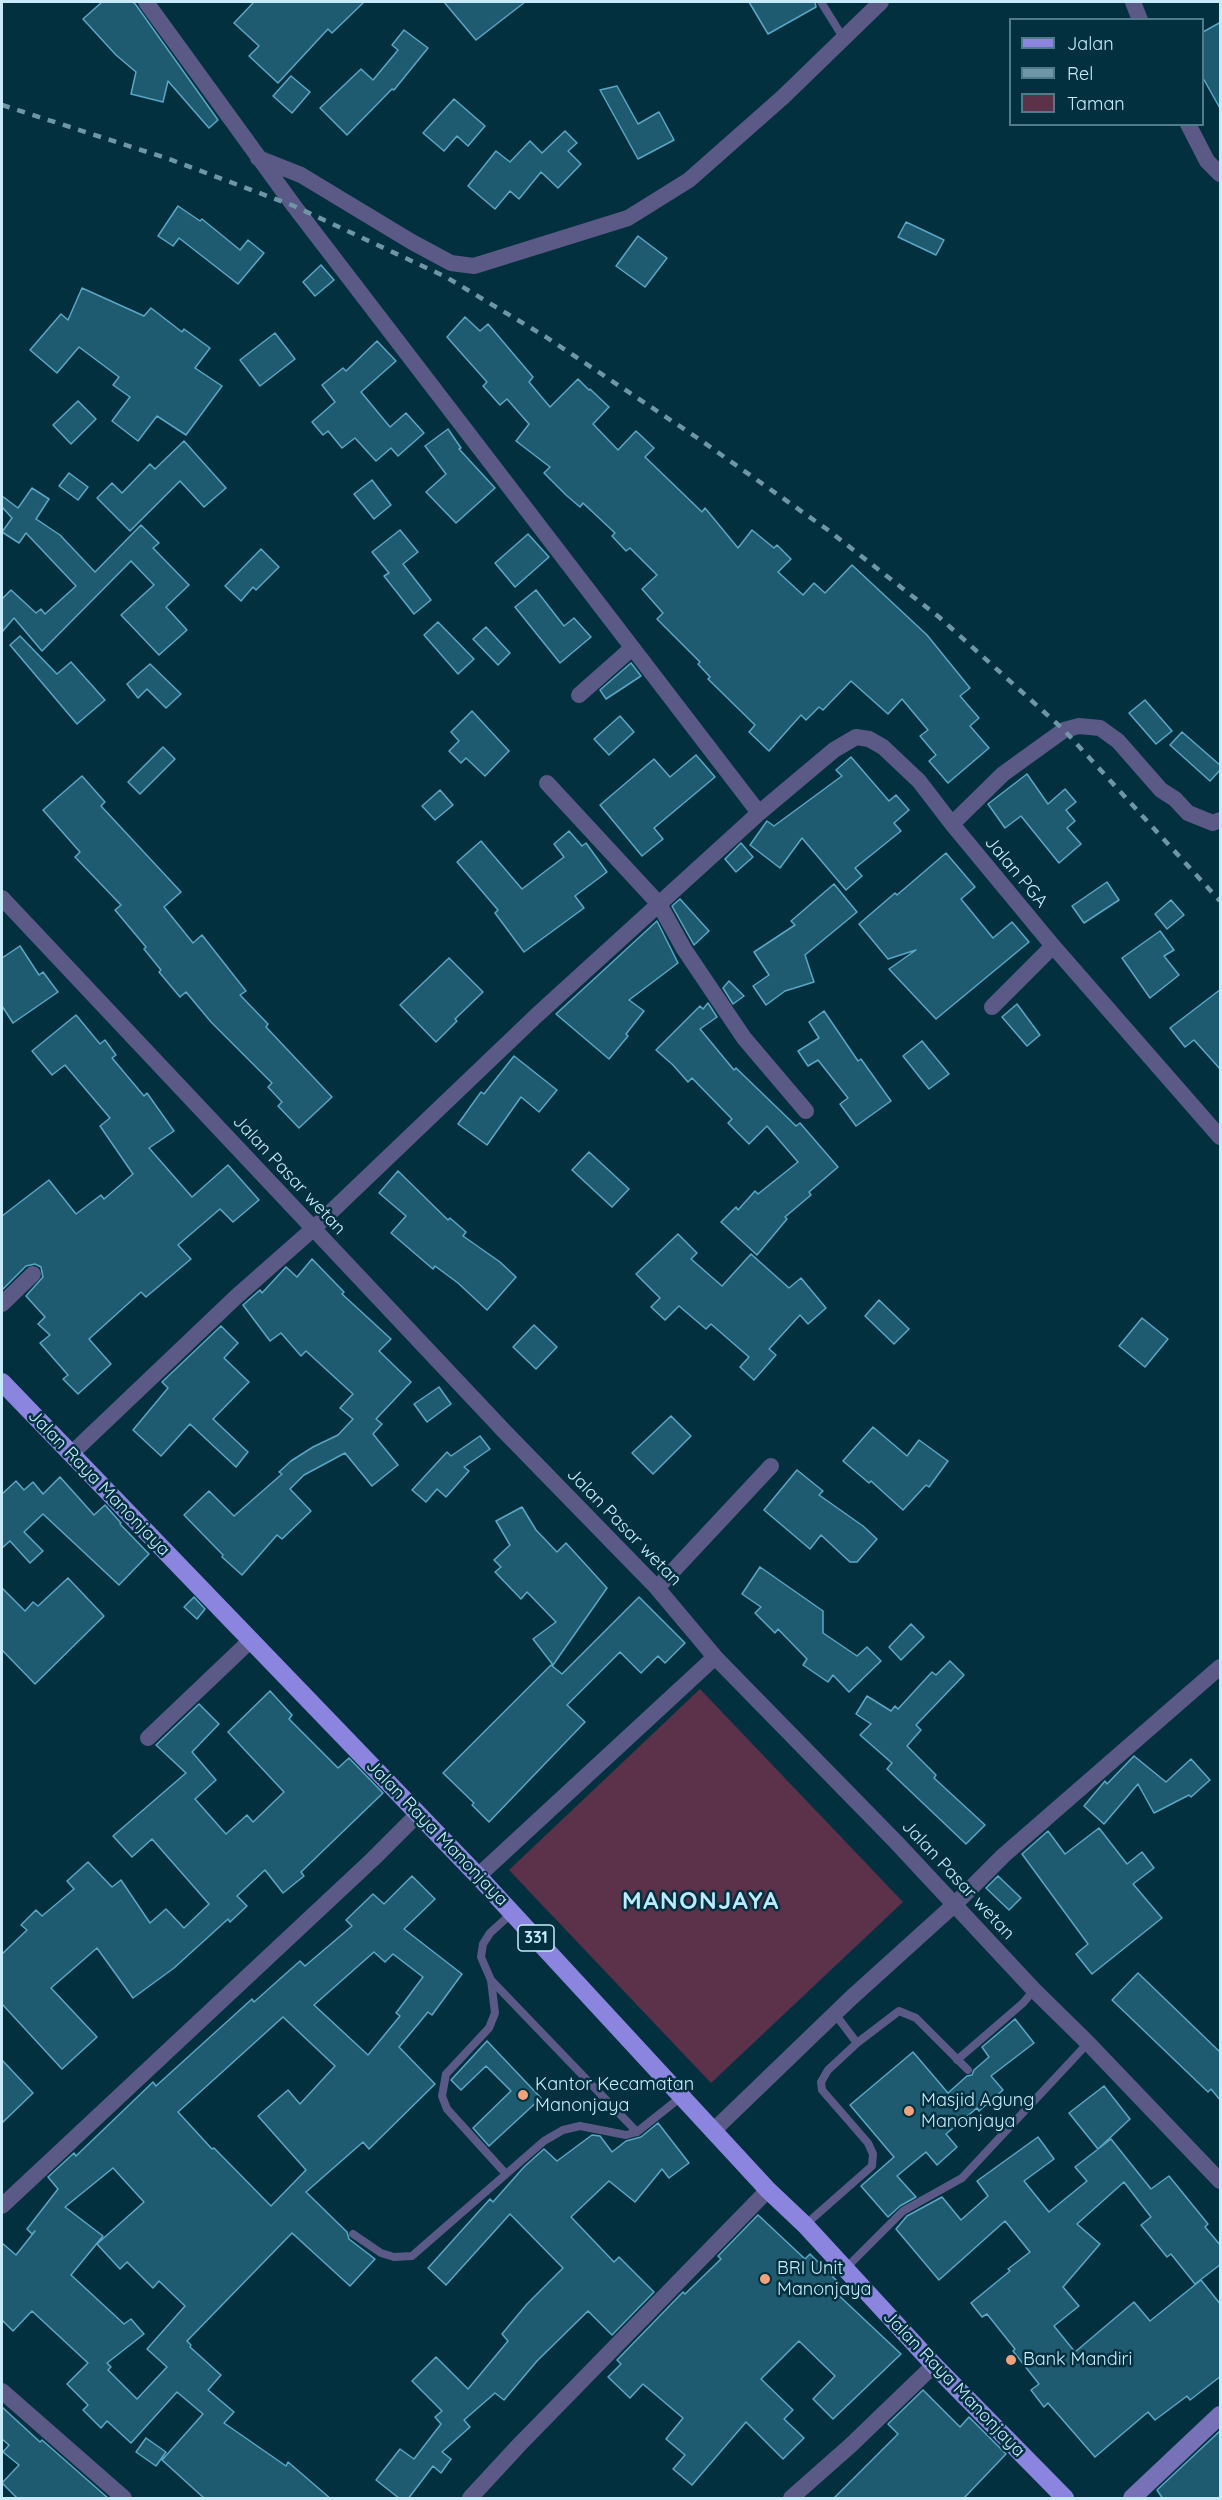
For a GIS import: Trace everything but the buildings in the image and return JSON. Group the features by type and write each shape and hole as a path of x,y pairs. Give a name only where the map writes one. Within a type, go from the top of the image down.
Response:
{"main road":[{"name":"Jalan Raya Manonjaya","path":"2,1382 478,1876 768,2190 805,2225 934,2365 1065,2499"},
{"path":"1132,2499 1221,2415"}],"street":[{"path":"71,1454 237,1296 313,1229 537,1015 759,813 258,157 146,2"},
{"path":"258,157 301,175 451,263 474,266 628,218 689,180 783,97 881,2"},
{"path":"1133,2 1139,18"},
{"path":"1189,126 1207,161 1221,174"},
{"path":"579,695 632,649"},
{"path":"952,824 1003,774 1064,730 1078,726 1100,728 1118,741 1161,790 1175,799 1188,813 1213,823 1221,820"},
{"name":"Jalan PGA","path":"759,813 834,750 856,737 869,739 883,747 919,781 1053,946 1221,1137"},
{"path":"547,783 659,904 684,949 744,1038 806,1111"},
{"name":"Jalan Pasar wetan","path":"2,898 505,1432 657,1588 715,1657 1034,1990 1221,2181"},
{"path":"992,1008 1053,946"},
{"path":"2,1304 33,1274"},
{"path":"657,1588 771,1466"},
{"path":"148,1738 251,1640"},
{"path":"478,1876 715,1657"},
{"path":"714,2130 835,2014 955,1905 1004,1855 1221,1667"},
{"path":"2,2206 373,1859 418,1814"},
{"path":"470,2499 520,2444 768,2190"},
{"path":"791,2499 934,2365"},
{"path":"3,2395 124,2499"}],"lane":[{"path":"821,2 844,39"},
{"path":"506,2174 447,2109 442,2096 446,2074 489,2028 492,2021 495,2013 491,1980 481,1957 483,1944 490,1933 513,1913"},
{"path":"491,1980 637,2132"},
{"path":"957,2060 1023,2003 1034,1990"},
{"path":"805,2225 872,2166 873,2154 868,2143 822,2090 821,2082 828,2070 857,2043 899,2011 916,2018 969,2070"},
{"path":"835,2014 857,2043"},
{"path":"845,2269 903,2211 962,2178 1088,2043"},
{"path":"353,2234 381,2253 394,2257 412,2256 543,2141 563,2130 579,2127 626,2135 637,2132 681,2097"}],"green space":[{"path":"700,1689 903,1902 711,2083 509,1870"}],"railway":[{"path":"2,105 169,159 294,206 446,277 546,337 696,437 828,530 939,617 1064,730 1220,901"}],"place":[{"name":"Kantor Kecamatan Manonjaya","path":"523,2095"},
{"name":"Masjid Agung Manonjaya","path":"909,2111"},
{"name":"BRI Unit Manonjaya","path":"765,2279"},
{"name":"Bank Mandiri","path":"1011,2360"}],"district":[{"name":"MANONJAYA","path":"701,1902"}]}
